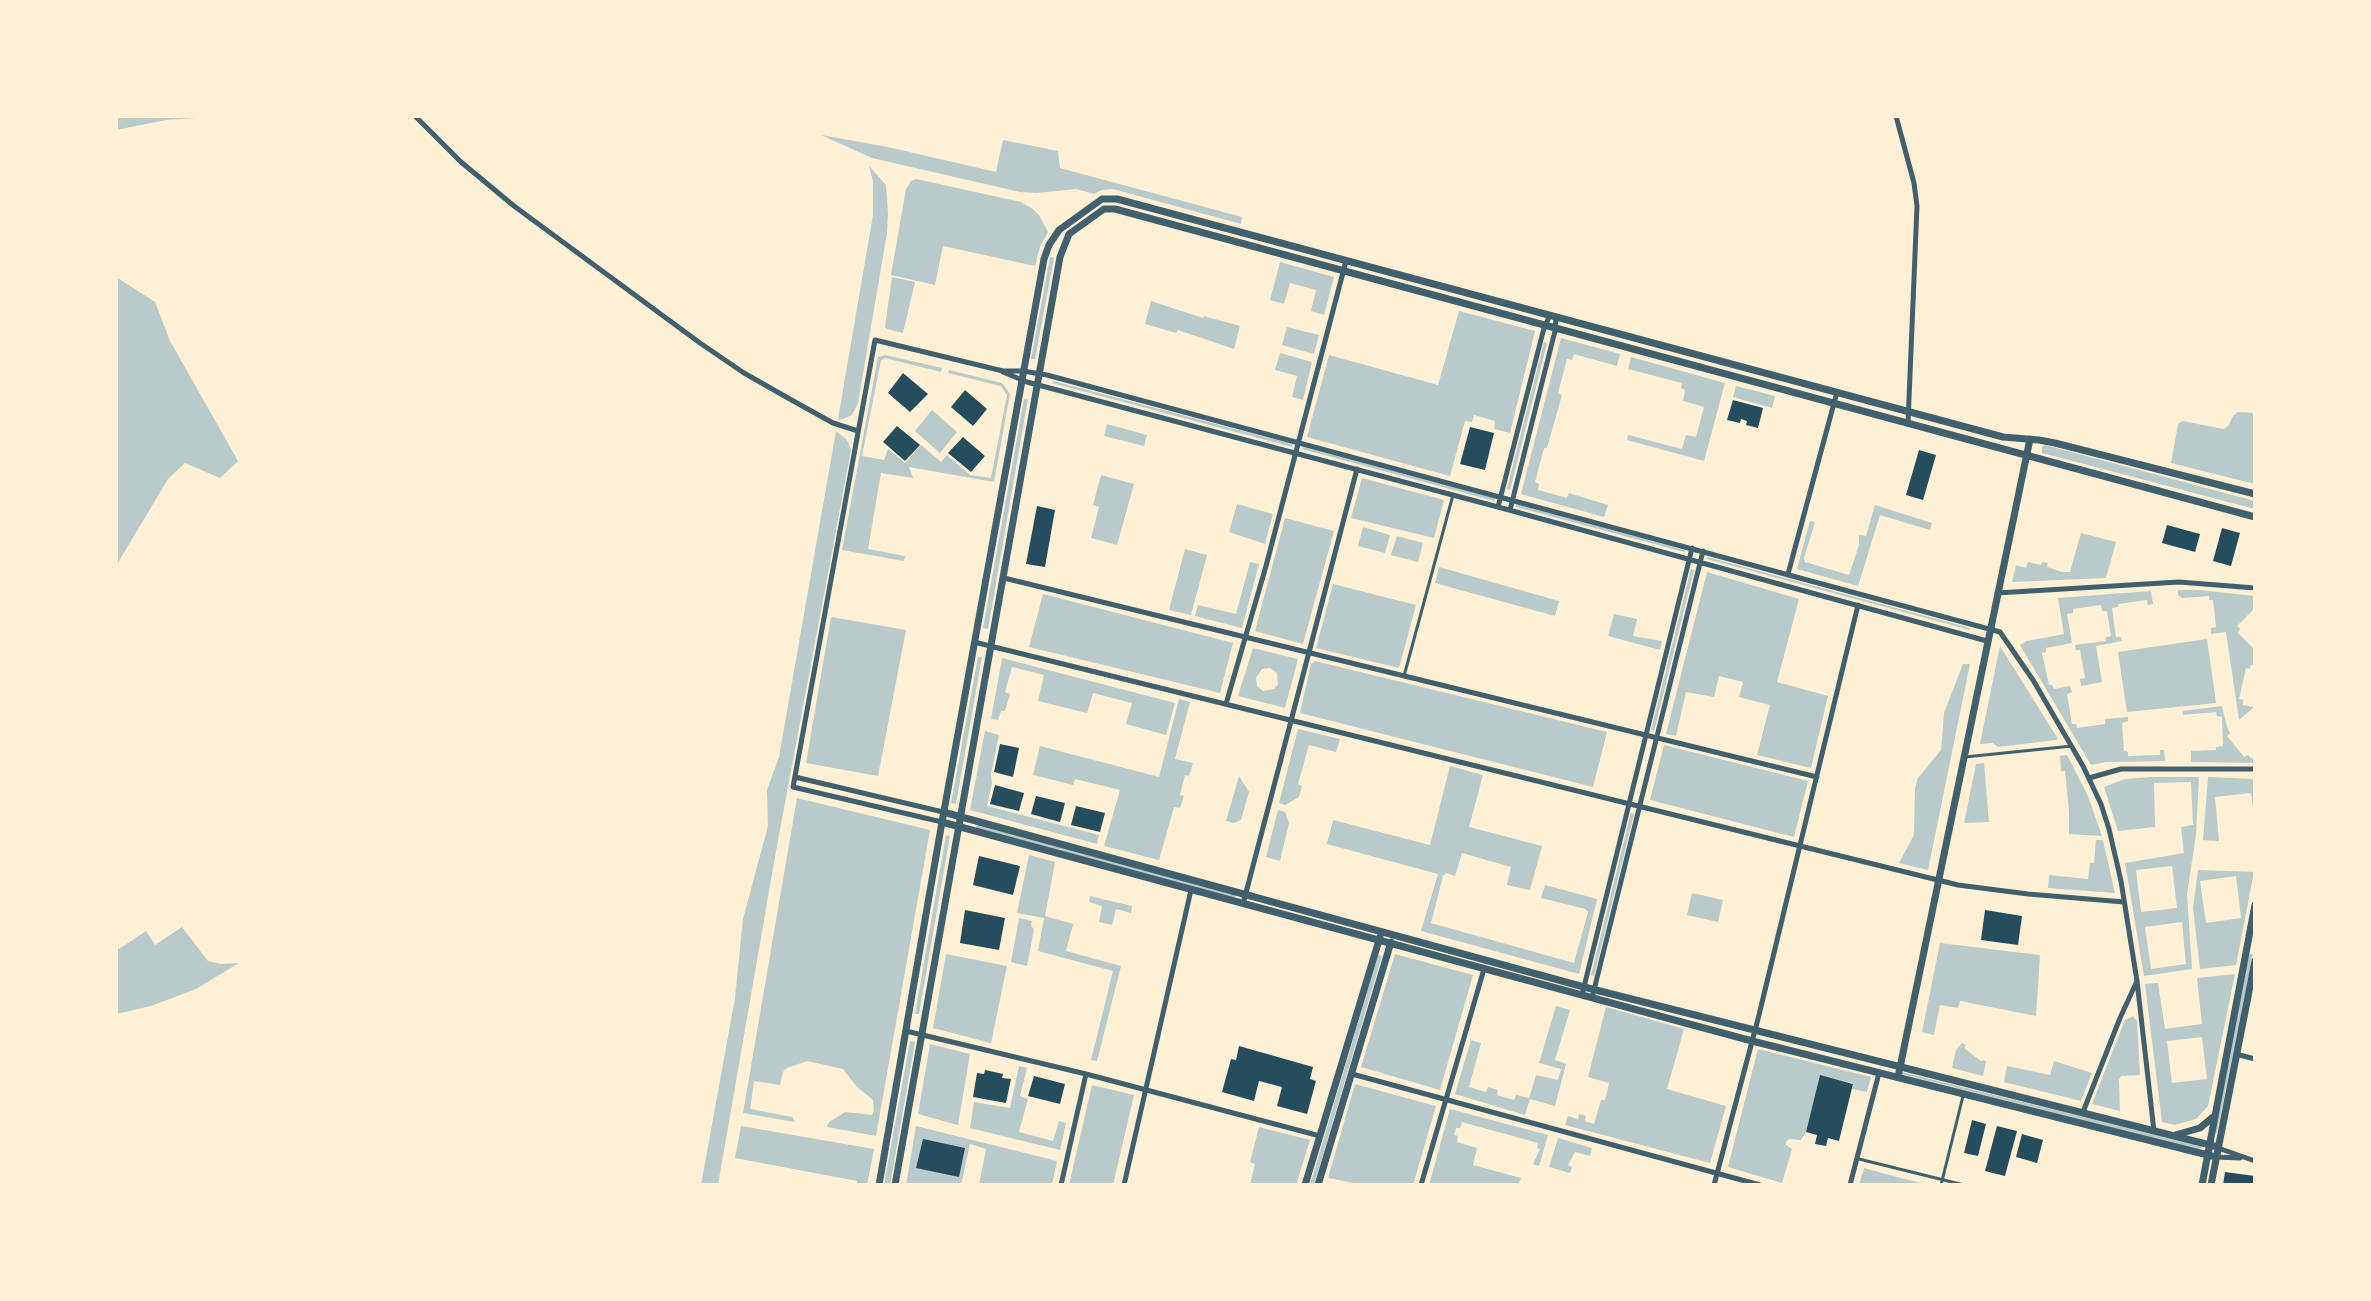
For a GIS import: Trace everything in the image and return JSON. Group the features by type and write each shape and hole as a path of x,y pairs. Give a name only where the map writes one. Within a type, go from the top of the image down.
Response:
{"street":[{"path":"415,116 455,156 514,206 713,352 825,419 858,431"},
{"path":"1896,116 1917,206 1908,424"},
{"path":"879,1185 943,812 1044,259 1055,235 1065,224 1105,198 2003,437 2055,443 2255,494"},
{"path":"895,1185 1064,242 1072,231 1104,209 1115,209 1545,324 2255,517"},
{"path":"1055,235 1064,242"},
{"path":"1226,704 1346,261"},
{"path":"1498,507 1545,324 1553,316"},
{"path":"1510,510 1556,327 1553,316"},
{"path":"1583,991 1484,969 958,826 793,787 875,340 1003,371 1021,380 1987,641"},
{"path":"1003,371 1039,373 1299,441 2000,632 2072,746 2089,778 2109,829 2137,981 2154,1131"},
{"path":"1788,574 1837,392"},
{"path":"1897,1078 2030,439"},
{"path":"1243,904 1357,469"},
{"path":"1583,991 1692,548"},
{"path":"1593,994 1703,551"},
{"path":"1004,578 1817,777"},
{"path":"1997,593 2179,582 2255,588"},
{"path":"1714,1185 1755,1031 1858,605"},
{"path":"974,642 1938,880 1974,888 2124,902"},
{"path":"2089,778 2121,769 2255,769"},
{"path":"795,777 960,816 1246,893 1752,1041 2206,1155 2254,1160"},
{"path":"1124,1185 1191,890"},
{"path":"2211,1185 2216,1157 2213,1146 2214,1115 2251,949 2255,905"},
{"path":"1305,1185 1382,931"},
{"path":"1318,1185 1393,934"},
{"path":"2202,1185 2206,1155 2213,1146 2255,961"},
{"path":"1421,1185 1484,969"},
{"path":"2083,1112 2137,981"},
{"path":"1593,994 2083,1112 2254,1160"},
{"path":"906,1031 1086,1074 1320,1136"},
{"path":"2236,1054 2255,1059"},
{"path":"1850,1185 1879,1073"},
{"path":"1061,1185 1086,1074"},
{"path":"1352,1074 1760,1185"},
{"path":"2172,1135 2200,1128 2214,1115"}],"lane":[{"path":"1404,676 1453,495"},
{"path":"1964,757 2072,746"},
{"path":"1942,1182 1964,1094"},
{"path":"1857,1159 1964,1185"}],"shaded area":[{"path":"116,116 227,116 166,120 116,130"},
{"path":"821,135 996,172 1003,140 1058,151 1060,168 1242,217 1241,224 1113,189 1094,194 1076,189 1020,192 872,158"},
{"path":"869,166 886,185 887,233 858,403 852,415 840,420 873,215 873,181"},
{"path":"916,179 1021,202 1033,209 1048,232 1035,266 943,246 935,285 891,275 906,189"},
{"path":"1050,257 1054,258 1035,359 1031,359"},
{"path":"1280,262 1334,277 1324,315 1311,311 1316,290 1290,283 1284,304 1270,300"},
{"path":"116,277 155,302 170,341 238,461 220,478 185,463 168,479 116,566"},
{"path":"892,277 915,282 903,333 885,327"},
{"path":"1151,301 1240,326 1234,349 1178,330 1176,333 1145,324"},
{"path":"1459,311 1535,331 1510,433 1494,429 1495,421 1474,415 1472,422 1465,421 1450,476 1307,437 1329,355 1438,385"},
{"path":"1287,327 1319,335 1314,354 1282,345"},
{"path":"1561,338 1620,354 1617,366 1574,354 1572,360 1567,359 1558,393 1562,395 1535,482 1539,484 1538,490 1567,498 1569,493 1608,505 1604,517 1521,494"},
{"path":"1544,342 1547,343 1510,490 1507,489"},
{"path":"1280,353 1312,362 1303,400 1292,397 1297,376 1275,370"},
{"path":"885,355 942,368 941,372 885,358 881,360 862,456 884,460 888,449 905,463 921,445 941,462 947,455 970,475 991,478 1007,395 1001,386 948,373 949,370 1002,383 1010,394 994,482 909,467 913,478 881,473 868,549 905,556 904,561 842,550 878,357"},
{"path":"1631,357 1725,383 1704,461 1627,440 1628,435 1682,449 1686,435 1696,437 1704,407 1683,401 1685,390 1681,388 1682,383 1628,369"},
{"path":"1052,383 1292,444 1292,447"},
{"path":"1736,386 1775,396 1772,408 1733,397"},
{"path":"1024,399 1028,399 988,629 983,628"},
{"path":"932,410 957,432 940,453 915,431"},
{"path":"2238,412 2255,413 2255,484 2171,463 2178,424 2182,421 2224,429"},
{"path":"1107,424 1147,435 1144,446 1104,436"},
{"path":"836,431 847,440 851,450 718,1185 701,1185 735,998 743,919 768,826 767,790 779,757"},
{"path":"2045,445 2255,501 2255,509 2042,453"},
{"path":"1303,447 1495,498 1494,501"},
{"path":"1101,475 1134,484 1117,545 1091,538 1099,507 1093,505"},
{"path":"1362,478 1444,500 1434,538 1351,518"},
{"path":"1237,504 1273,514 1265,544 1229,532"},
{"path":"1516,504 1685,550 1516,507"},
{"path":"1875,505 1932,523 1930,530 1880,515 1858,586 1797,569 1810,521 1815,522 1805,562 1849,575 1859,545 1859,535 1866,536"},
{"path":"1285,518 1334,531 1303,644 1255,631"},
{"path":"1363,527 1390,535 1385,553 1358,546"},
{"path":"2081,533 2116,542 2106,578 2012,582 2016,565 2026,568 2028,562 2048,563 2047,567 2070,572"},
{"path":"1397,536 1423,543 1418,562 1391,555"},
{"path":"1185,549 1207,555 1191,615 1169,610"},
{"path":"1707,559 1970,628 1970,630"},
{"path":"1250,562 1259,564 1242,628 1195,616 1198,605 1236,614"},
{"path":"1439,567 1559,601 1555,616 1435,583"},
{"path":"1691,569 1694,570 1654,731 1651,730"},
{"path":"1707,572 1799,599 1777,682 1828,696 1811,768 1757,755 1770,705 1739,697 1743,682 1719,676 1714,697 1686,692 1676,736 1666,734"},
{"path":"1333,584 1416,605 1399,668 1316,648"},
{"path":"2178,590 2255,596 2255,608 2237,626 2240,629 2238,633 2255,650 2255,665 2246,668 2239,699 2243,700 2243,705 2254,707 2239,720 2226,632 2211,634 2211,628 2216,627 2213,600 2209,600 2209,596 2182,598"},
{"path":"2151,591 2153,604 2148,605 2147,600 2118,604 2118,607 2112,608 2116,637 2121,637 2122,641 2096,646 2102,682 2081,686 2080,679 2085,678 2080,650 2076,650 2075,645 2106,641 2106,637 2111,636 2107,611 2102,611 2101,605 2073,609 2073,613 2067,614 2072,643 2046,648 2046,652 2042,653 2049,685 2054,689 2070,686 2072,692 2067,694 2072,724 2076,724 2077,728 2105,724 2105,719 2128,717 2128,721 2122,723 2124,751 2128,752 2128,756 2160,755 2160,750 2164,750 2165,761 2091,765 2020,645 2064,634 2058,598"},
{"path":"1043,594 1233,643 1220,693 1029,647"},
{"path":"1614,614 1637,619 1633,636 1662,641 1660,650 1608,636"},
{"path":"831,617 906,630 878,776 806,763"},
{"path":"2207,639 2216,703 2127,712 2118,652"},
{"path":"2000,646 2058,739 1998,747 1993,743 1980,744"},
{"path":"1253,648 1298,659 1285,708 1238,696","holes":["1270,668 1277,673 1278,684 1274,689 1263,691 1257,686 1256,678 1262,669"]},
{"path":"978,657 982,657 956,804 951,803"},
{"path":"1002,658 1175,703 1166,735 1126,724 1132,703 1093,693 1087,713 1038,701 1044,675 1012,667 1005,692 1010,694 1005,711 1001,711 998,720 991,719"},
{"path":"1315,661 1607,732 1593,787 1300,713 1311,664"},
{"path":"1963,664 1970,664 1928,870 1899,863 1914,835 1918,778 1941,750 1944,713"},
{"path":"1179,699 1190,702 1175,759 1193,763 1189,776 1185,775 1180,795 1184,796 1180,808 1174,807 1159,860 1104,846 1120,790 1075,779 1073,785 1033,775 1040,746 1159,777"},
{"path":"2222,706 2230,733 2227,736 2244,757 2248,755 2252,759 2255,756 2255,763 2191,762 2191,751 2216,750 2216,747 2223,746 2222,717 2217,716 2216,712 2183,715 2183,711"},
{"path":"1298,729 1340,739 1336,752 1309,745 1298,784 1302,786 1299,797 1285,805 1279,803"},
{"path":"985,731 999,735 987,806 1099,835 1097,844 970,810"},
{"path":"1664,745 1808,781 1794,837 1650,800"},
{"path":"2067,755 2088,796 2102,836 2069,834 2065,771 2061,771 2060,756"},
{"path":"1984,763 1989,822 1964,823 1976,764"},
{"path":"1450,766 1483,775 1469,827 1542,846 1530,890 1507,885 1511,867 1462,853 1455,876 1446,873 1443,876 1431,923 1574,963 1588,912 1541,898 1545,885 1597,899 1579,974 1421,931 1438,874 1327,844 1333,820 1430,845"},
{"path":"1239,776 1249,792 1241,820 1234,823 1226,821"},
{"path":"2199,777 2196,835 2187,894 2192,969 2144,976 2125,863 2184,853 2181,827 2193,825 2191,782 2154,783 2155,827 2118,831 2104,787 2125,779","holes":["2172,866 2177,908 2141,912 2136,870","2182,922 2186,964 2151,969 2145,927"]},
{"path":"2208,777 2255,779 2255,822 2251,793 2215,797 2219,841 2203,840"},
{"path":"797,798 930,830 876,1136 827,1127 829,1122 845,1112 872,1115 873,1100 856,1086 843,1069 807,1061 787,1068 780,1085 754,1081 750,1109 792,1117 795,1122 743,1113"},
{"path":"1278,810 1285,812 1289,823 1280,861 1266,857"},
{"path":"1631,813 1634,814 1594,976 1591,975"},
{"path":"977,824 1236,895 1235,898 976,828"},
{"path":"946,835 950,836 919,1014 915,1014"},
{"path":"2096,840 2103,840 2115,893 2048,888 2049,875 2088,879 2090,863 2094,863"},
{"path":"1029,855 1055,862 1045,916 1073,924 1066,951 1121,966 1097,1061 1091,1060 1113,971 1038,951 1044,918 1017,913"},
{"path":"2198,870 2254,872 2236,965 2200,969 2193,908","holes":["2236,876 2241,918 2206,923 2200,881"]},
{"path":"1692,893 1723,900 1718,922 1687,915"},
{"path":"1090,896 1132,906 1131,913 1116,909 1112,925 1099,922 1102,906 1089,902"},
{"path":"1019,918 1032,921 1034,929 1027,966 1011,962"},
{"path":"182,927 208,961 239,963 196,989 151,1006 116,1014 116,945 119,949 146,931 155,945"},
{"path":"1940,943 2040,955 2036,1016 1960,1001 1958,1008 1940,1005 1934,1035 1922,1032"},
{"path":"946,954 1007,966 991,1043 933,1028"},
{"path":"1395,954 1473,975 1440,1090 1361,1067"},
{"path":"2249,954 2253,954 2217,1133 2214,1132"},
{"path":"1378,955 1382,956 1314,1185 1310,1185"},
{"path":"2235,974 2208,1106 2196,1119 2175,1125 2162,1122 2145,984 2158,983 2165,1029 2202,1024 2197,978","holes":["2202,1037 2207,1079 2172,1083 2167,1041"]},
{"path":"1556,1006 1570,1010 1555,1060 1566,1064 1555,1106 1530,1099 1525,1115 1455,1094 1471,1040 1481,1043 1469,1087 1486,1092 1488,1087 1498,1090 1497,1095 1514,1100 1516,1095 1529,1098 1536,1075 1558,1080 1561,1069 1539,1063"},
{"path":"1606,1007 1684,1029 1667,1089 1726,1106 1710,1163 1565,1125 1568,1116 1578,1119 1579,1114 1586,1116 1585,1121 1594,1124 1601,1100 1605,1100 1609,1083 1588,1077"},
{"path":"2133,1016 2137,1021 2140,1075 2121,1076 2120,1111 2092,1104 2125,1020"},
{"path":"910,1041 915,1042 890,1185 884,1185"},
{"path":"1962,1043 1966,1045 1964,1048 1986,1062 1983,1076 1952,1068 1956,1050"},
{"path":"930,1044 970,1054 958,1125 918,1114"},
{"path":"1758,1049 1871,1077 1867,1092 1852,1089 1853,1083 1820,1076 1806,1132 1801,1140 1789,1139 1786,1142 1792,1149 1782,1183 1728,1167"},
{"path":"2054,1061 2092,1073 2081,1101 2004,1082 2007,1066 2050,1075"},
{"path":"1019,1066 1027,1068 1020,1096 1028,1099 1019,1132 1053,1141 1059,1121 1066,1123 1060,1150 970,1128 974,1102 1010,1108"},
{"path":"1901,1074 2202,1146 2201,1150"},
{"path":"1355,1084 1436,1106 1413,1185 1364,1185 1328,1178"},
{"path":"1092,1085 1134,1095 1113,1185 1069,1185"},
{"path":"1450,1109 1548,1135 1539,1166 1533,1164 1540,1149 1537,1148 1538,1143 1462,1122 1454,1135 1458,1136 1457,1142 1477,1148 1473,1165 1521,1178 1518,1185 1429,1185"},
{"path":"741,1126 874,1149 867,1185 735,1158"},
{"path":"916,1126 1057,1161 1052,1185 979,1185 986,1149 970,1144 961,1185 906,1185"},
{"path":"1259,1127 1310,1140 1296,1185 1250,1185 1255,1164 1250,1162"},
{"path":"1558,1138 1592,1148 1590,1156 1575,1152 1568,1165 1572,1167 1570,1173 1549,1167"},
{"path":"1864,1168 1897,1177 1929,1185 1859,1185"}],"building":[{"path":"903,373 928,394 910,412 888,393"},
{"path":"965,390 987,409 973,426 951,407"},
{"path":"1733,400 1763,408 1758,428 1746,425 1747,421 1741,419 1740,423 1727,420"},
{"path":"897,426 920,445 905,461 883,442"},
{"path":"1470,427 1494,433 1485,470 1460,464"},
{"path":"963,437 985,456 971,472 948,453"},
{"path":"1919,450 1936,455 1923,500 1906,495"},
{"path":"1037,506 1055,510 1045,567 1026,564"},
{"path":"2167,525 2200,534 2195,552 2162,543"},
{"path":"2222,528 2240,533 2231,566 2213,561"},
{"path":"1000,744 1019,748 1013,777 994,772"},
{"path":"995,785 1024,793 1019,811 990,804"},
{"path":"1036,796 1065,803 1060,822 1031,814"},
{"path":"1076,806 1105,813 1100,832 1071,825"},
{"path":"979,856 1020,866 1013,895 973,885"},
{"path":"965,910 1005,918 999,950 960,943"},
{"path":"1985,910 2022,916 2018,945 1981,940"},
{"path":"1239,1046 1313,1067 1310,1079 1316,1081 1307,1114 1277,1106 1282,1087 1259,1081 1254,1101 1222,1092 1231,1059 1236,1060"},
{"path":"985,1070 1011,1079 1006,1103 973,1097 977,1073 984,1074"},
{"path":"1820,1075 1853,1084 1839,1141 1828,1138 1826,1146 1815,1144 1817,1135 1806,1132"},
{"path":"1034,1076 1065,1084 1060,1104 1028,1096"},
{"path":"1972,1120 1986,1124 1978,1156 1964,1153"},
{"path":"1997,1126 2017,1131 2005,1176 1985,1171"},
{"path":"2022,1134 2043,1140 2037,1163 2016,1157"},
{"path":"923,1139 965,1148 959,1177 916,1168"},
{"path":"2225,1172 2255,1176 2253,1185 2223,1185"}]}
